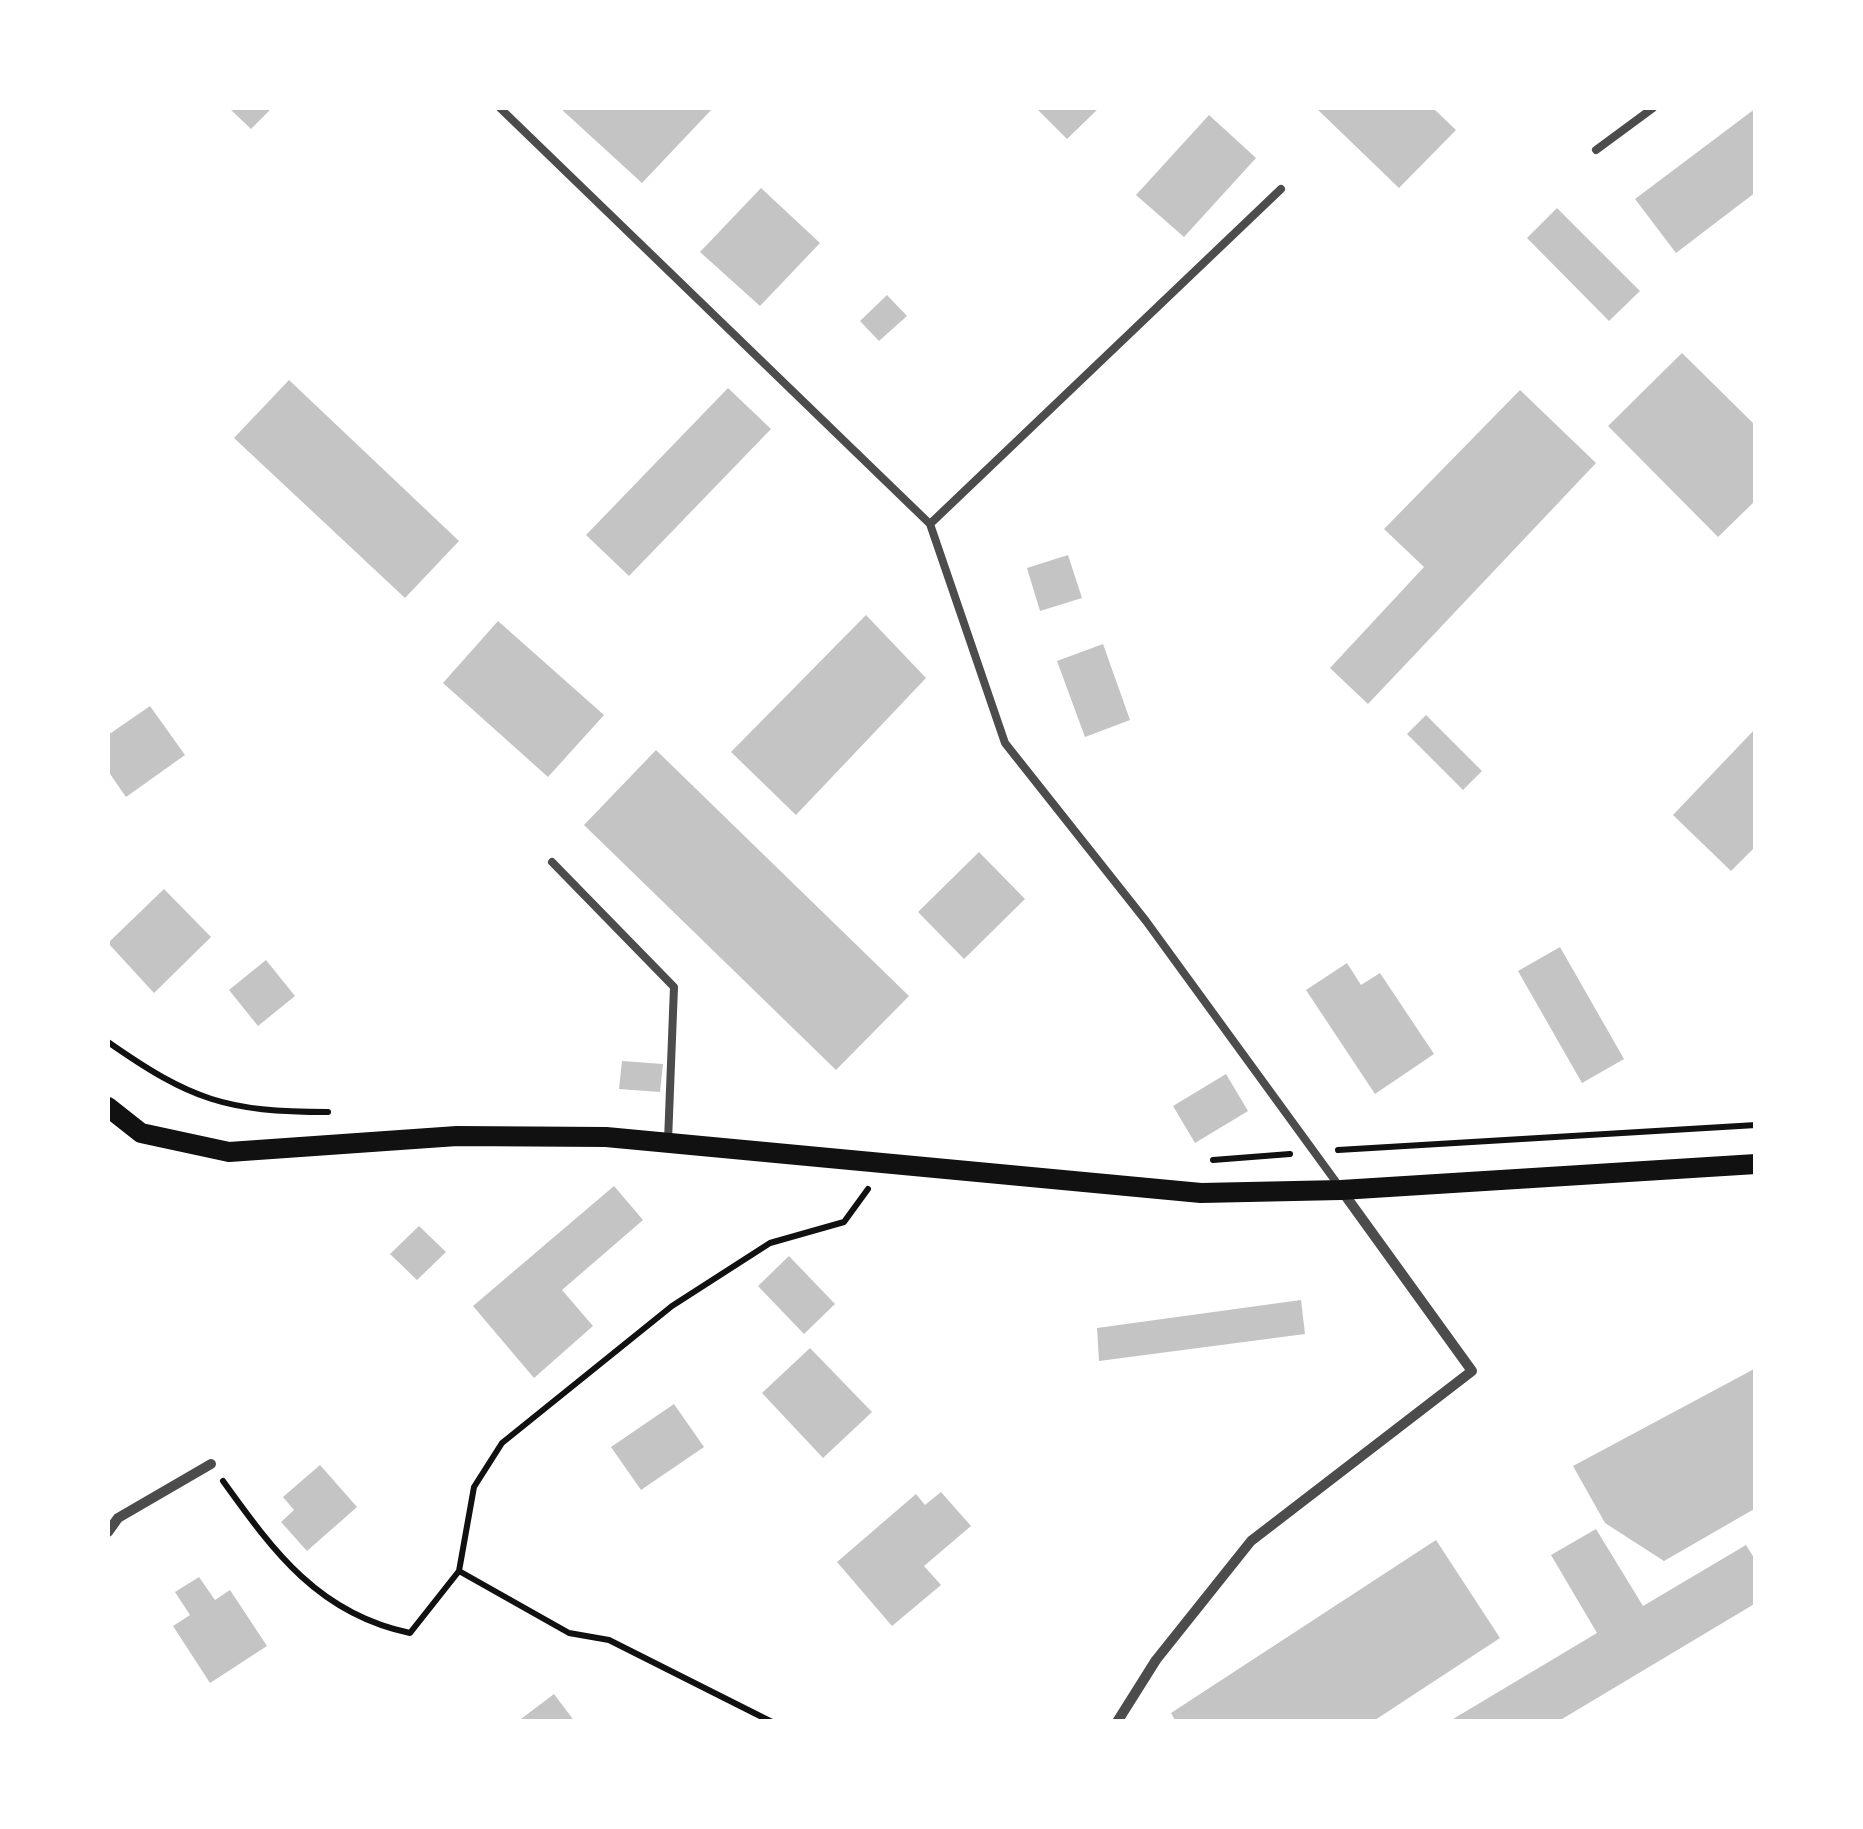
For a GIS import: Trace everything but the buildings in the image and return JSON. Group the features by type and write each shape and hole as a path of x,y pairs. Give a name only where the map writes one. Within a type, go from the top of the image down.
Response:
{"main road":[{"path":"108,1107 141,1133 229,1152 457,1136 668,1140 1201,1192 1342,1190 1756,1164"}],"street":[{"path":"1117,1722 1156,1660 1251,1541 1472,1371 1342,1190"},
{"path":"108,1532 118,1518 211,1464"}],"lane":[{"path":"500,108 930,524 1005,742 1146,922 1342,1190"},
{"path":"1596,150 1653,108"},
{"path":"930,524 1281,189"},
{"path":"552,862 674,987 668,1140"}],"path":[{"path":"108,1042 168,1084 228,1107 332,1112"},
{"path":"1207,1160 1756,1125"},
{"path":"211,1464 268,1544 307,1586 382,1627 410,1633 460,1571 474,1487 502,1444 672,1306 770,1242 844,1222 885,1164"},
{"path":"460,1571 568,1633 609,1640 772,1722"}]}
